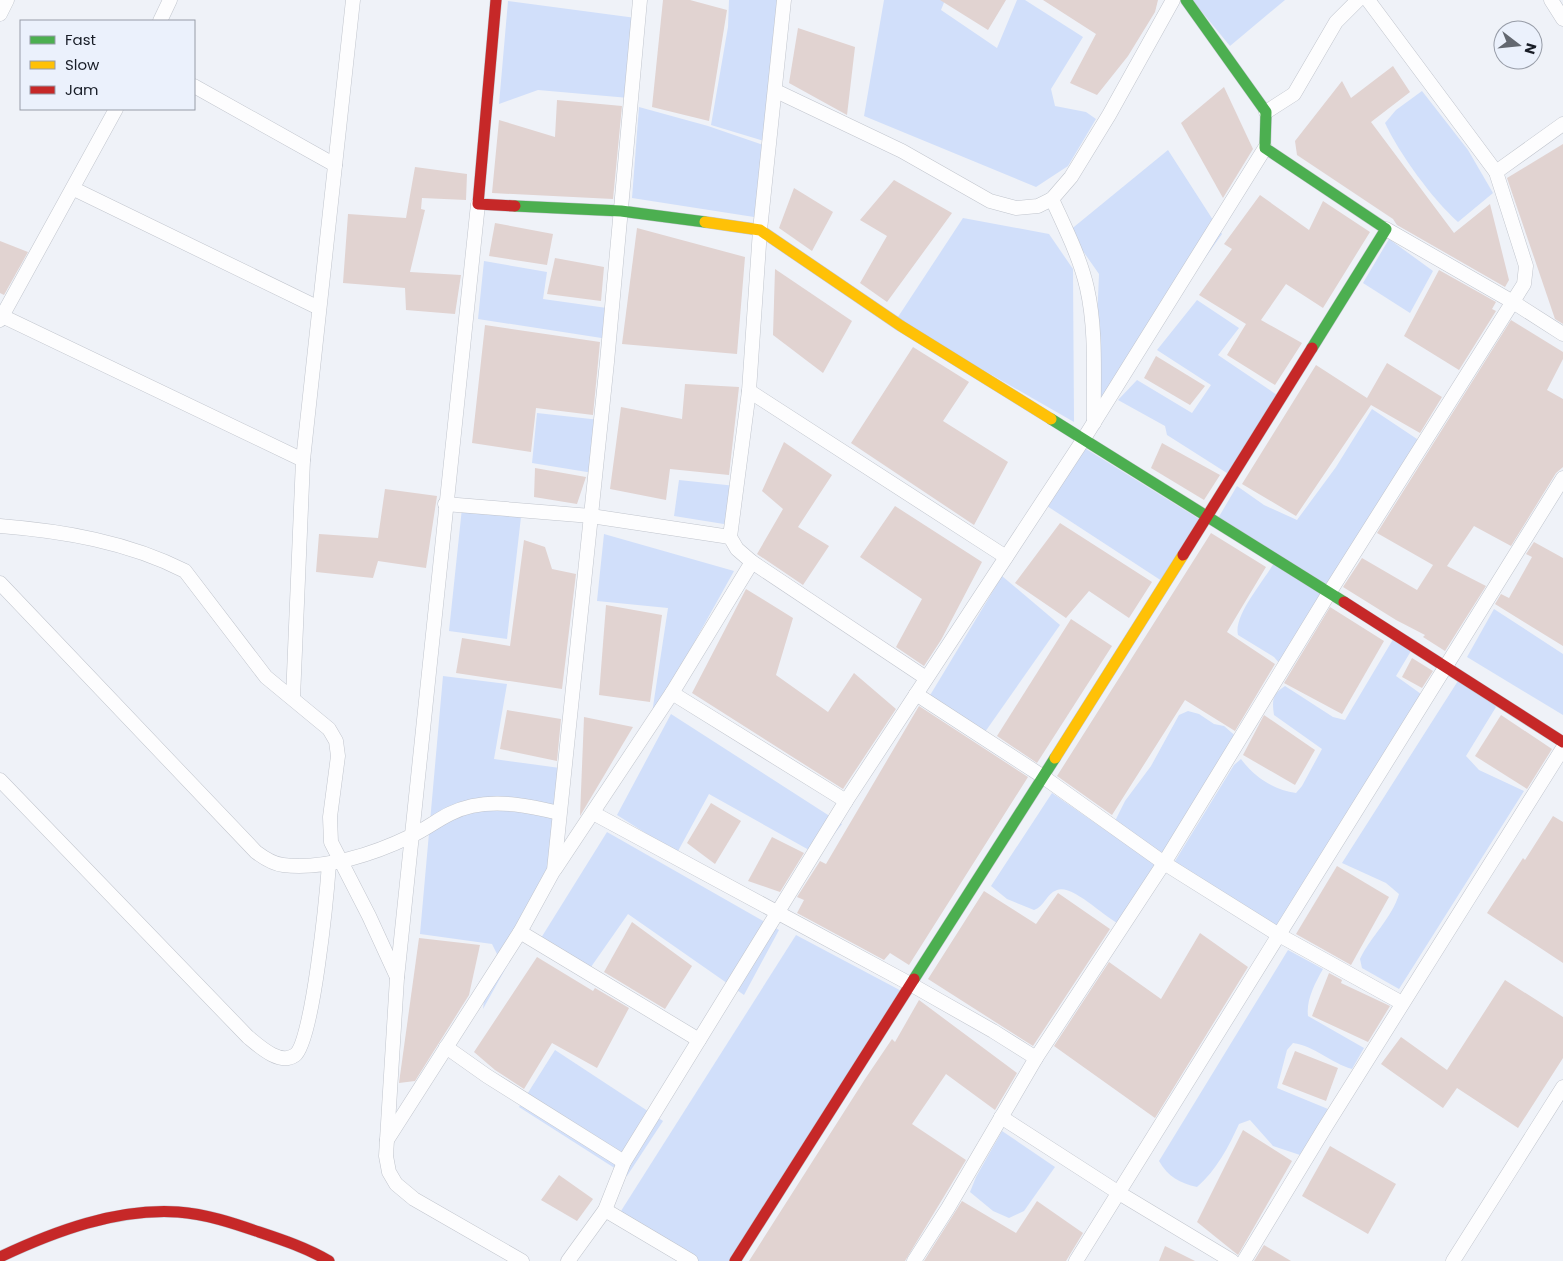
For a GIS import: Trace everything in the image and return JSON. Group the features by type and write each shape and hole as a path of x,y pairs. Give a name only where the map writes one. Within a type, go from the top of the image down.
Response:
{"main road":[{"path":"496,0 478,204 621,211 760,230 901,326 1448,666 1563,742"},
{"path":"734,1261 912,985 1042,776 1208,516 1386,228 1265,148 1266,112 1186,0"},
{"path":"0,1257 75,1228 122,1217 166,1212 225,1220 278,1238 329,1261"}],"street":[{"path":"0,14 7,0"},
{"path":"160,20 170,0"},
{"path":"554,870 591,516 640,0"},
{"path":"784,0 760,230 749,391 730,537 737,549 752,562 926,678"},
{"path":"776,91 902,151 990,202 1016,208 1038,206 1052,199 1071,177 1109,115 1173,0"},
{"path":"1266,112 1294,94 1336,22 1358,0"},
{"path":"914,1261 948,1208 1036,1058 1164,863 1329,592 1524,284 1526,266 1496,172 1368,0"},
{"path":"1551,0 1563,19"},
{"path":"293,698 303,460 335,165 349,1"},
{"path":"195,87 335,165"},
{"path":"115,110 74,189 1,318 303,460"},
{"path":"1496,172 1563,124"},
{"path":"568,1261 605,1210 624,1162 846,800 1084,440 1265,148"},
{"path":"74,189 320,308"},
{"path":"1052,199 1075,250 1087,290 1093,327 1094,423"},
{"path":"478,204 445,504 398,978 386,1156 389,1172 396,1184 414,1199 522,1261"},
{"path":"1386,228 1513,302 1563,334"},
{"path":"749,391 1006,557"},
{"path":"1076,1261 1448,666 1563,478"},
{"path":"445,504 591,516 730,537"},
{"path":"0,526 53,530 116,545 166,562 185,571 266,677 329,729 336,741 338,756 329,832 336,863 398,978"},
{"path":"387,1140 520,932 554,870 672,693 752,562"},
{"path":"0,583 256,852 283,865 336,863 412,836 442,816 474,806 511,804 559,813"},
{"path":"672,693 846,800"},
{"path":"916,694 1042,776 1164,863 1279,935 1402,1003"},
{"path":"1244,1261 1402,1003 1563,748"},
{"path":"0,780 248,1037 264,1050 281,1058 296,1055 301,1048 306,1030 336,863"},
{"path":"593,813 912,985 1036,1058"},
{"path":"520,932 699,1040"},
{"path":"446,1047 487,1076 624,1162"},
{"path":"1453,1261 1563,1087"},
{"path":"1001,1117 1119,1194 1232,1261"},
{"path":"605,1210 691,1261"}],"shaded area":[{"path":"729,0 780,0 767,142 711,125 728,27"},
{"path":"884,0 945,0 941,10 997,48 1017,0 1025,0 1083,37 1051,89 1055,106 1086,112 1096,119 1068,166 1036,187 864,116"},
{"path":"1192,0 1285,0 1230,46"},
{"path":"508,1 636,18 629,98 538,90 499,104"},
{"path":"1422,91 1468,150 1493,193 1458,222 1417,175 1385,123 1396,110"},
{"path":"639,107 708,126 766,146 762,194 754,217 632,198"},
{"path":"1168,150 1222,234 1093,416 1099,274 1069,231"},
{"path":"963,218 1049,234 1073,269 1074,422 896,320"},
{"path":"1389,239 1433,271 1410,313 1363,283"},
{"path":"484,261 547,272 543,299 614,309 608,339 478,319"},
{"path":"1197,300 1239,328 1218,355 1280,397 1230,475 1167,435 1165,426 1118,400 1137,380 1192,413 1211,385 1157,350"},
{"path":"1372,409 1420,441 1329,587 1217,520 1237,486 1264,505 1297,520 1336,467"},
{"path":"537,413 600,420 593,473 532,463"},
{"path":"1083,447 1204,522 1165,583 1047,506"},
{"path":"679,480 736,486 730,525 674,516"},
{"path":"462,508 521,517 507,639 449,631"},
{"path":"604,534 734,571 651,720 668,608 597,601"},
{"path":"1275,561 1326,593 1280,664 1274,657 1238,635 1240,618 1245,608"},
{"path":"1002,576 1060,625 985,732 929,697"},
{"path":"1494,609 1563,654 1563,715 1467,657"},
{"path":"1398,631 1417,641 1396,676 1428,699 1284,935 1172,866 1234,765 1241,759 1258,777 1272,786 1296,793 1302,786 1322,749 1274,715 1273,702 1275,695 1285,686 1333,717 1345,720"},
{"path":"1463,673 1496,707 1466,756 1479,770 1524,791 1399,989 1362,968 1360,959 1396,903 1399,894 1386,883 1342,863"},
{"path":"443,676 507,684 494,759 560,768 548,892 483,1009 486,981 497,954 492,944 420,934"},
{"path":"1188,711 1199,714 1214,724 1224,726 1239,739 1165,860 1113,825 1125,801 1151,766 1179,715"},
{"path":"671,714 842,824 818,855 709,794 677,853 617,815"},
{"path":"1052,793 1160,868 1121,925 1072,892 1057,890 1050,894 1041,906 1034,910 1007,899 991,886"},
{"path":"607,832 779,930 744,995 628,914 591,967 541,938"},
{"path":"796,935 909,995 732,1261 683,1261 614,1222"},
{"path":"1288,950 1323,969 1310,998 1308,1016 1364,1048 1352,1069 1309,1047 1293,1043 1287,1050 1277,1088 1328,1109 1300,1155 1273,1146 1250,1120 1239,1124 1216,1166 1204,1181 1197,1187 1185,1184 1170,1175 1159,1161"},
{"path":"555,1050 663,1121 627,1176 519,1107"},
{"path":"1002,1131 1055,1167 1024,1211 1009,1218 993,1211 970,1192 976,1177"}],"building":[{"path":"663,0 690,0 727,10 709,121 652,107"},
{"path":"940,0 1006,0 988,30"},
{"path":"1043,0 1158,0 1155,12 1128,56 1097,95 1070,83 1096,34"},
{"path":"798,28 855,47 847,115 789,83"},
{"path":"1393,66 1410,92 1371,122 1454,233 1490,204 1509,280 1505,287 1397,225 1393,219 1297,155 1295,141 1342,81 1351,98"},
{"path":"1224,87 1253,149 1223,198 1181,123"},
{"path":"557,100 622,106 613,199 492,193 499,120 555,137"},
{"path":"1563,144 1563,324 1555,319 1507,178"},
{"path":"415,167 467,174 466,200 422,198 421,209 425,210 410,272 461,275 455,314 406,310 405,288 343,283 348,214 406,218"},
{"path":"894,180 952,213 887,302 860,283 887,236 860,220"},
{"path":"794,188 833,212 812,251 779,228"},
{"path":"1260,195 1309,230 1323,201 1370,232 1323,308 1286,284 1261,320 1302,343 1275,385 1227,355 1246,324 1199,295 1232,249 1224,244"},
{"path":"495,223 553,234 547,265 489,256"},
{"path":"637,228 745,257 737,354 622,344"},
{"path":"0,241 28,252 4,295 0,293"},
{"path":"555,258 604,267 601,301 547,294"},
{"path":"775,269 852,321 823,373 773,335"},
{"path":"1439,270 1496,302 1492,309 1496,311 1459,370 1404,336"},
{"path":"1511,320 1563,352 1563,359 1547,390 1563,399 1563,467 1556,473 1511,546 1474,526 1447,566 1486,586 1445,651 1423,637 1425,635 1396,620 1343,587 1362,558 1417,590 1433,565 1377,533"},
{"path":"485,325 600,342 593,415 536,408 531,452 472,443"},
{"path":"913,347 969,382 943,421 1008,462 974,525 851,443"},
{"path":"1156,356 1205,386 1190,405 1144,378"},
{"path":"1387,363 1442,397 1420,433 1371,405 1296,516 1242,484 1316,365 1367,398"},
{"path":"685,384 739,387 729,475 670,469 666,500 610,489 621,407 682,419"},
{"path":"784,442 832,475 798,527 829,546 803,585 757,554 783,509 762,491"},
{"path":"1162,443 1220,475 1204,500 1151,468"},
{"path":"535,468 586,477 577,504 534,497"},
{"path":"385,489 437,496 426,568 378,561 373,578 316,572 319,534 378,538"},
{"path":"895,506 982,562 941,640 924,666 896,647 922,599 860,557"},
{"path":"1060,523 1152,582 1129,618 1089,591 1066,618 1015,583"},
{"path":"1211,533 1266,567 1227,632 1275,664 1235,731 1185,700 1112,815 1057,776"},
{"path":"524,540 545,547 552,569 576,574 562,689 456,673 462,638 510,646"},
{"path":"1534,542 1563,558 1563,646 1495,604 1501,594 1509,598 1532,557 1526,554"},
{"path":"746,589 793,618 776,675 828,712 854,673 896,709 843,789 692,693"},
{"path":"606,605 662,615 650,702 599,695"},
{"path":"1330,607 1384,641 1342,714 1284,683"},
{"path":"1071,619 1112,646 1037,763 997,736"},
{"path":"1412,658 1433,671 1422,688 1402,677"},
{"path":"919,706 1028,777 909,965 890,953 884,960 797,913 804,900 797,897 820,861 826,864"},
{"path":"507,710 561,719 557,761 500,749"},
{"path":"1264,715 1315,750 1295,785 1243,755"},
{"path":"1501,715 1552,749 1527,789 1475,756"},
{"path":"584,717 633,727 580,816"},
{"path":"711,803 741,821 715,864 687,843"},
{"path":"1553,816 1563,822 1563,963 1487,913 1523,858 1525,860"},
{"path":"772,837 804,853 780,892 748,881"},
{"path":"1337,866 1389,897 1351,965 1296,934"},
{"path":"984,891 1036,924 1058,893 1110,929 1033,1046 928,979"},
{"path":"632,922 692,966 665,1009 604,972"},
{"path":"1200,933 1248,967 1155,1118 1054,1046 1109,962 1161,999"},
{"path":"419,938 480,945 469,995 415,1081 399,1083"},
{"path":"537,957 593,991 595,988 629,1008 597,1068 552,1043 524,1089 495,1070 474,1052"},
{"path":"1329,973 1342,980 1341,983 1390,1006 1368,1042 1312,1016"},
{"path":"1505,980 1563,1017 1563,1058 1518,1128 1457,1088 1443,1108 1381,1064 1401,1037 1447,1070"},
{"path":"919,1000 1017,1073 995,1110 946,1074 912,1124 966,1160 905,1261 749,1261 865,1079 892,1039 895,1042"},
{"path":"1295,1051 1338,1068 1326,1101 1282,1084"},
{"path":"1243,1130 1292,1161 1238,1255 1197,1222"},
{"path":"1330,1146 1396,1184 1368,1234 1302,1196"},
{"path":"559,1175 593,1199 577,1221 541,1200"},
{"path":"962,1201 1016,1233 1037,1201 1083,1233 1066,1261 924,1261"},
{"path":"1264,1245 1291,1261 1254,1261"},
{"path":"1165,1246 1195,1261 1159,1261"}],"traffic: fast":[{"path":"1186,0 1266,112 1265,148 1386,229 1312,348"},
{"path":"515,206 621,211 705,222"},
{"path":"1051,419 1344,602"},
{"path":"914,979 1055,758"}],"traffic: slow":[{"path":"705,222 760,230 901,326 1051,419"},
{"path":"1055,758 1183,555"}],"traffic: jam":[{"path":"496,0 478,204 515,206"},
{"path":"1183,555 1312,348"},
{"path":"1344,602 1563,742"},
{"path":"735,1261 914,979"},
{"path":"0,1257 42,1238 87,1223 132,1214 178,1212 219,1219 239,1225 286,1241 329,1261"}]}
